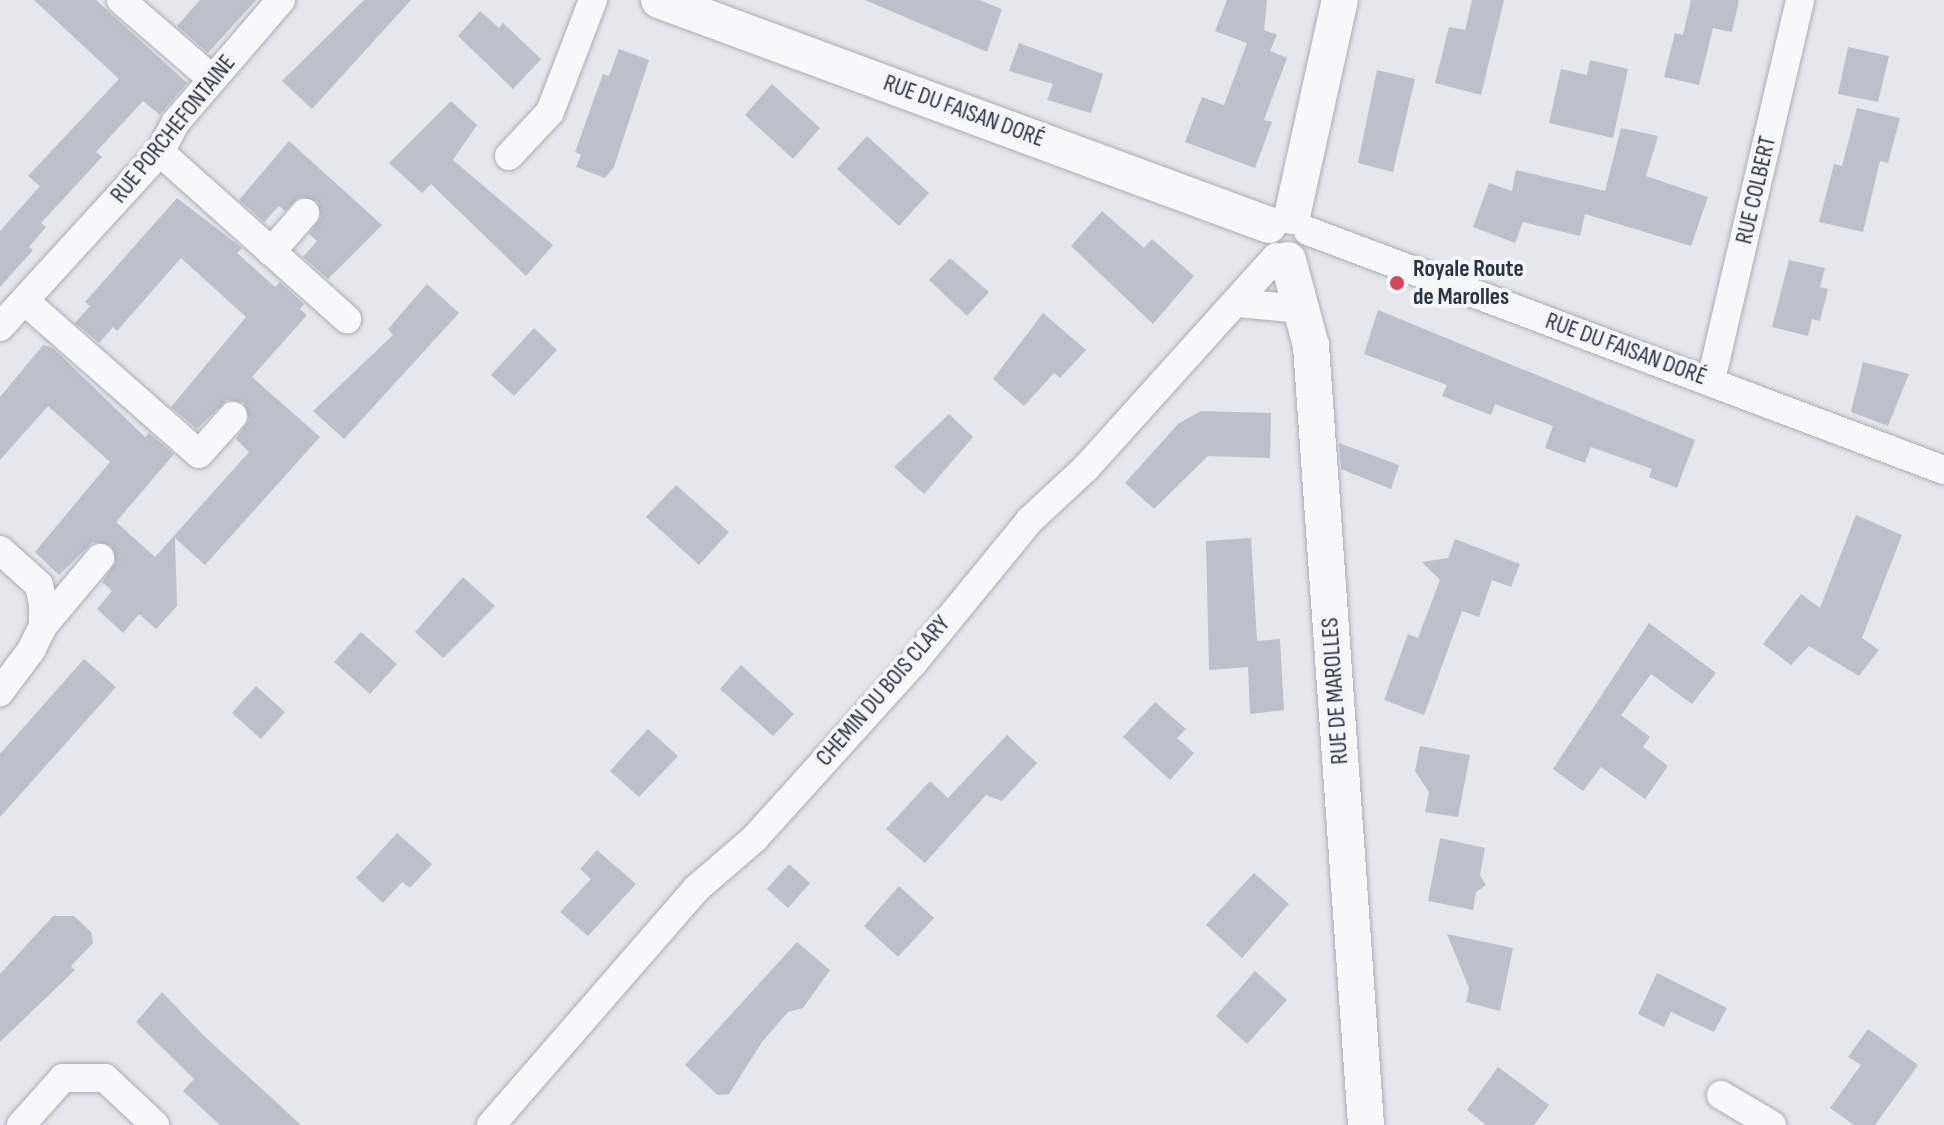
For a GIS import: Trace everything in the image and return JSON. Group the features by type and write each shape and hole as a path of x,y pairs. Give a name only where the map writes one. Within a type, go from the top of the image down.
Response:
{"street":[{"path":"121,0 211,78"},
{"name":"RUE PORCHEFONTAINE","path":"0,327 160,152 176,122 211,78 281,0"},
{"path":"509,156 550,112 593,0"},
{"name":"RUE DU FAISAN DORÉ","path":"659,0 1286,238 1711,380 1944,470"},
{"name":"RUE DE MAROLLES","path":"1340,0 1286,238 1312,355 1366,1125"},
{"name":"RUE COLBERT","path":"1711,380 1800,0"},
{"path":"160,152 347,319"},
{"path":"271,252 305,213"},
{"name":"CHEMIN DU BOIS CLARY","path":"491,1125 696,889 754,839 913,663 1030,520 1086,468 1237,303 1286,238"},
{"path":"26,302 199,454 233,416"},
{"path":"1237,303 1300,309"},
{"path":"0,550 39,585 43,626"},
{"path":"0,692 20,670 43,626 100,558"},
{"path":"21,1125 63,1078 105,1078 155,1125"},
{"path":"1721,1095 1772,1125"}],"building":[{"path":"34,0 96,0 187,83 160,115 143,101 96,152 102,157 41,223 46,227 29,247 33,250 0,287 0,231 40,186 28,176 119,79"},
{"path":"200,0 256,0 208,53 177,26"},
{"path":"364,0 411,0 312,109 282,81"},
{"path":"865,0 979,0 1002,9 987,52"},
{"path":"1227,0 1267,0 1264,30 1277,35 1270,51 1287,58 1264,120 1272,122 1255,168 1185,142 1202,97 1224,105 1247,43 1215,31"},
{"path":"1472,0 1504,0 1481,95 1435,83 1449,27 1465,30"},
{"path":"1691,0 1739,0 1732,32 1713,28 1699,85 1664,77 1675,33 1683,35"},
{"path":"480,11 499,28 503,23 541,59 513,89 458,36"},
{"path":"1019,43 1103,74 1091,113 1047,100 1053,84 1009,71"},
{"path":"1848,47 1889,56 1878,102 1838,94"},
{"path":"619,49 649,60 614,167 605,178 576,167 581,155 575,152 603,74 609,76"},
{"path":"1590,60 1628,69 1613,138 1549,123 1561,69 1587,75"},
{"path":"1377,70 1415,79 1393,172 1358,163"},
{"path":"772,84 820,128 793,159 745,115"},
{"path":"451,101 477,125 453,160 553,245 526,276 431,184 422,193 389,163"},
{"path":"1857,108 1900,118 1888,163 1880,161 1863,232 1819,222 1834,164 1842,166"},
{"path":"1621,128 1658,136 1646,176 1708,197 1691,246 1585,214 1580,236 1523,222 1515,243 1473,227 1489,183 1512,191 1516,170 1605,191"},
{"path":"867,136 929,193 899,226 837,169"},
{"path":"289,141 382,225 328,279 303,257 317,241 309,234 321,217 317,201 299,197 285,211 279,206 264,222 239,200"},
{"path":"177,198 242,248 237,253 275,287 280,282 304,304 300,309 307,315 252,377 320,437 205,565 175,538 177,606 156,629 139,614 123,633 97,609 112,591 102,582 116,562 111,546 93,542 59,575 35,552 110,462 48,406 0,460 0,397 43,345 53,348 145,437 149,433 174,454 116,522 155,557 249,452 236,439 249,420 244,403 227,400 197,429 171,407 246,317 181,258 117,331 113,327 99,343 75,323 90,306 85,302"},
{"path":"1102,211 1144,248 1152,239 1194,276 1153,324 1071,246"},
{"path":"950,258 989,292 967,316 929,280"},
{"path":"1789,260 1825,268 1820,287 1828,289 1820,321 1812,319 1808,336 1772,327"},
{"path":"427,284 459,313 344,439 313,411 393,335 388,329"},
{"path":"1378,310 1695,440 1677,488 1649,477 1652,469 1591,447 1585,463 1545,448 1553,426 1495,404 1491,415 1442,396 1447,385 1364,354"},
{"path":"1043,313 1086,350 1060,378 1054,373 1024,406 993,379"},
{"path":"534,328 557,350 514,396 491,375"},
{"path":"1863,362 1909,374 1888,426 1851,412"},
{"path":"1201,411 1271,413 1270,458 1208,456 1154,509 1125,483 1178,424"},
{"path":"949,414 973,437 924,494 894,467"},
{"path":"1339,443 1399,465 1391,489 1341,469"},
{"path":"676,485 729,532 699,565 646,517"},
{"path":"1856,515 1902,535 1862,638 1879,650 1859,676 1809,646 1791,665 1763,644 1801,594 1820,608"},
{"path":"1251,538 1257,641 1280,639 1284,710 1250,714 1248,667 1209,670 1206,541"},
{"path":"1455,539 1520,564 1511,587 1492,580 1479,617 1462,611 1424,715 1384,700 1408,634 1418,638 1440,580 1422,562 1448,558"},
{"path":"463,577 495,606 443,658 415,632"},
{"path":"1649,623 1716,673 1692,704 1651,674 1621,715 1650,737 1643,747 1668,766 1645,799 1601,767 1583,791 1553,769"},
{"path":"361,632 397,664 370,694 334,662"},
{"path":"84,659 116,687 0,817 0,754"},
{"path":"741,665 794,714 773,736 720,689"},
{"path":"256,686 285,712 261,739 232,713"},
{"path":"1155,702 1186,729 1177,738 1194,753 1170,780 1123,737"},
{"path":"648,729 678,756 639,797 610,771"},
{"path":"1007,735 1037,763 1002,801 986,795 925,863 886,829 930,781 948,798"},
{"path":"1420,746 1470,755 1458,817 1425,812 1429,792 1415,771"},
{"path":"397,833 432,864 410,888 402,882 383,903 356,878"},
{"path":"1440,838 1485,848 1480,875 1486,885 1476,892 1473,910 1428,901"},
{"path":"597,850 636,884 588,936 560,912 591,879 580,869"},
{"path":"789,864 810,883 788,908 767,889"},
{"path":"1254,873 1289,904 1242,958 1206,925"},
{"path":"899,886 934,918 898,957 864,926"},
{"path":"53,916 74,916 91,932 93,943 71,966 75,970 0,1042 0,974"},
{"path":"1447,934 1513,948 1500,1011 1466,1002 1469,988"},
{"path":"797,942 830,970 803,1008 788,1012 762,1042 729,1094 718,1095 685,1065"},
{"path":"1255,971 1287,1000 1247,1044 1216,1016"},
{"path":"1657,973 1727,1008 1714,1032 1671,1012 1664,1027 1638,1014"},
{"path":"162,992 203,1035 301,1125 220,1125 183,1091 194,1079 136,1022"},
{"path":"1868,1029 1918,1065 1875,1125 1854,1125 1830,1108 1861,1065 1848,1057"},
{"path":"1498,1067 1549,1105 1534,1125 1486,1125 1467,1110"}],"place":[{"name":"Royale Route de Marolles","path":"1397,283"}]}
